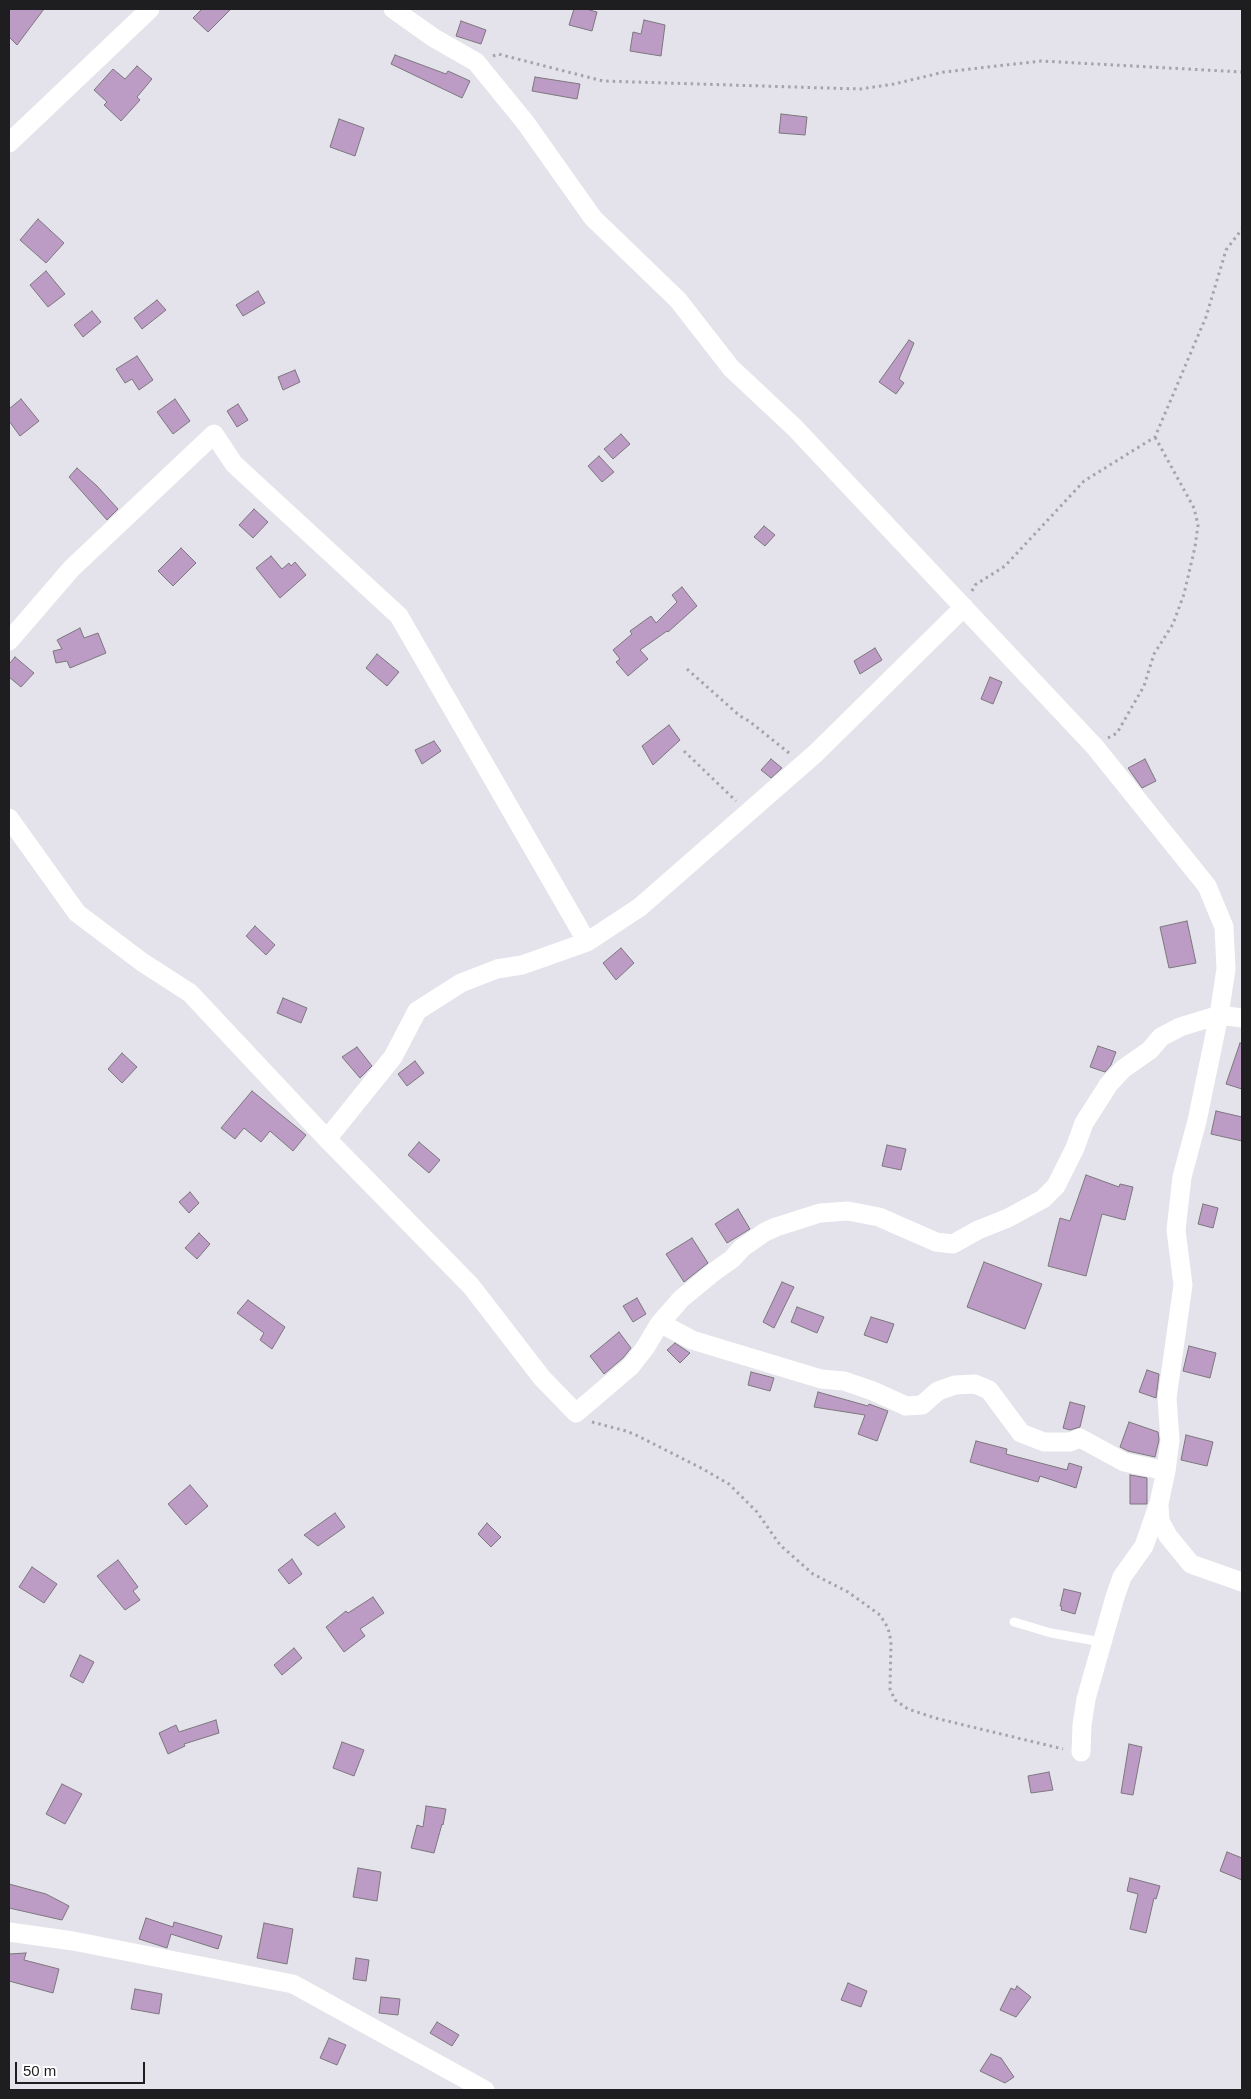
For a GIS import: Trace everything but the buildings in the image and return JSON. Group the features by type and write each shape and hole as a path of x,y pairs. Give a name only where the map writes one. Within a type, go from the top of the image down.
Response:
{"street":[{"path":"9,143 150,9"},
{"path":"393,9 434,38 476,62 525,122 593,218 678,300 731,368 794,428 1096,747 1207,886 1224,927 1226,969 1219,1015 1197,1121 1182,1177 1176,1230 1183,1285 1167,1398 1170,1440 1166,1471 1144,1546 1122,1577 1102,1642 1086,1699 1082,1725 1081,1752"},
{"path":"9,641 72,568 214,434 234,464 399,616 587,942"},
{"path":"327,1139 394,1057 417,1011 461,983 497,968 522,964 587,942 640,907 804,764 964,607"},
{"path":"9,818 77,913 142,962 190,993 327,1139 471,1286 542,1378 576,1413 631,1366 645,1348 660,1323 681,1299 758,1237 776,1227 820,1213 841,1211 865,1214 891,1221 936,1242 953,1244 1043,1199 1056,1186 1075,1148 1084,1123 1109,1084 1123,1069 1150,1050 1161,1037 1171,1031 1219,1015 1242,1018"},
{"path":"660,1323 692,1340 822,1379 851,1383 906,1406 922,1405 938,1391 955,1385 975,1384 989,1390 1020,1433 1044,1442 1070,1442 1080,1438 1124,1462 1166,1471"},
{"path":"1158,1503 1160,1521 1178,1550 1191,1564 1242,1582"},
{"path":"9,1932 82,1943 293,1984 485,2090"}],"lane":[{"path":"1014,1622 1051,1633 1102,1642"}],"path":[{"path":"476,62 498,54 603,81 860,89 894,84 944,72 1041,61 1242,72"},
{"path":"964,607 975,585 1005,566 1084,480 1155,437 1206,317 1226,250 1242,230"},
{"path":"1096,747 1117,732 1144,686 1154,654 1174,624 1184,594 1195,547 1198,525 1194,508 1155,437"},
{"path":"687,669 740,716 804,764"},
{"path":"684,751 747,812"},
{"path":"576,1413 588,1421 626,1431 661,1447 729,1484 753,1507 780,1545 813,1574 848,1592 880,1615 888,1628 891,1640 890,1689 895,1700 908,1709 935,1718 1081,1752"}]}
